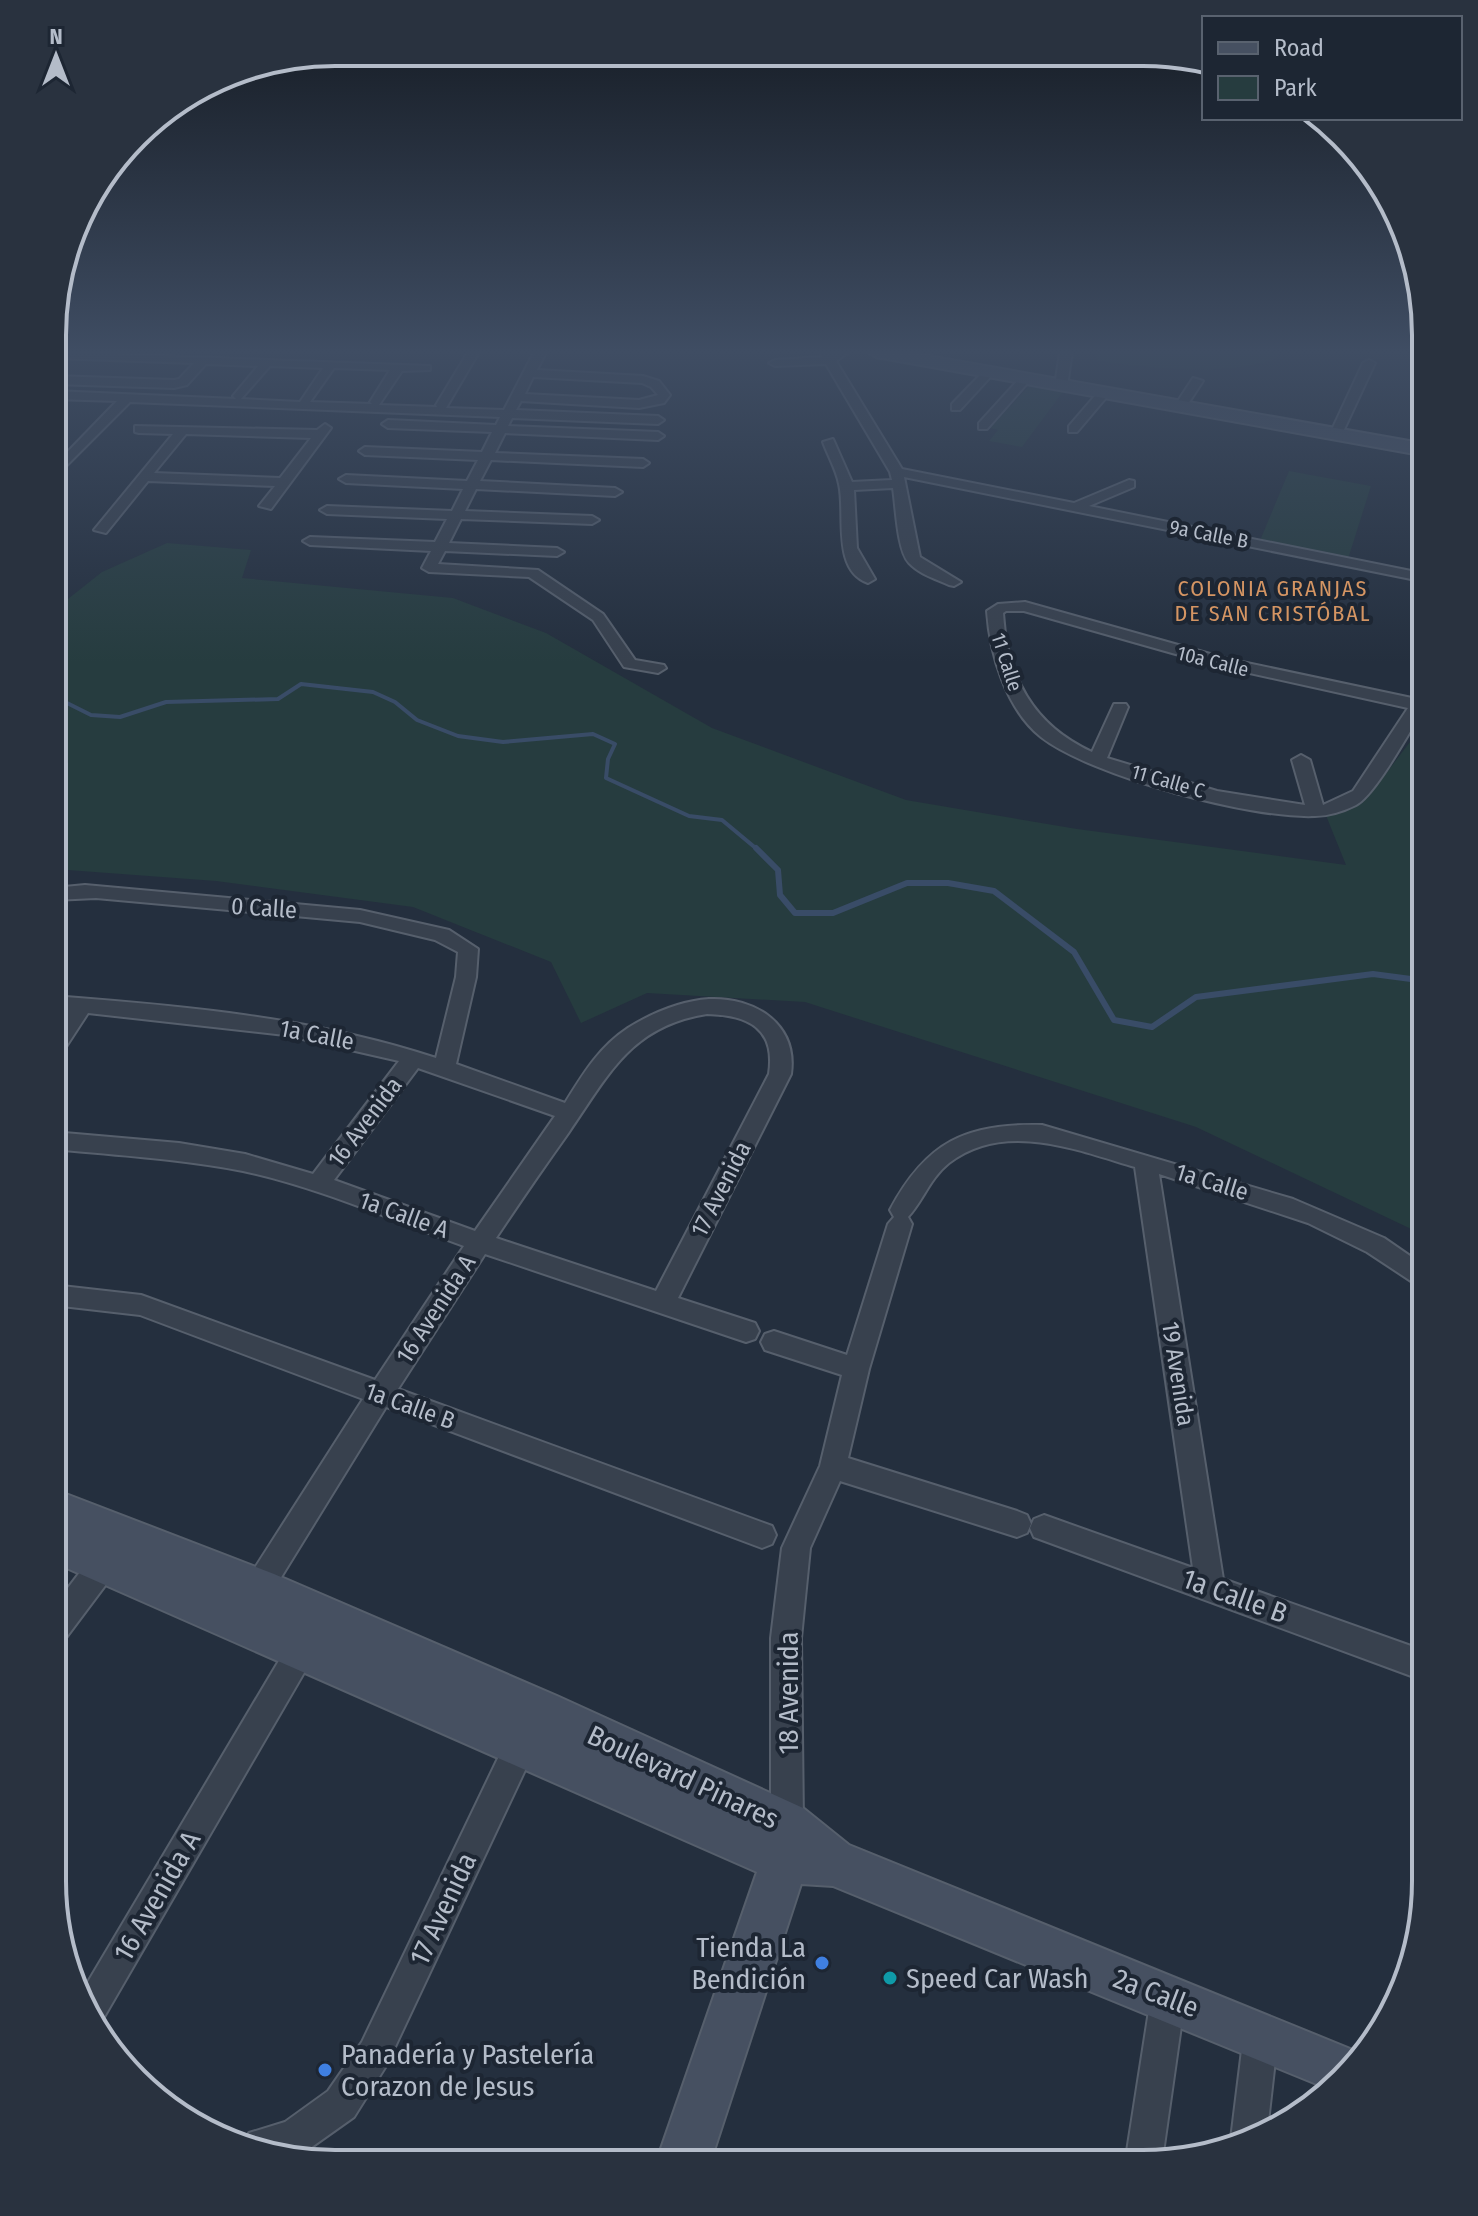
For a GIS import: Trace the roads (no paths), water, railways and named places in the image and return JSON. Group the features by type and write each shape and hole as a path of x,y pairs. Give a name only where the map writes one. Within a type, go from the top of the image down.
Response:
{"street":[{"path":"101,530 162,455"},
{"path":"266,506 303,455"},
{"path":"472,455 643,463"},
{"path":"834,455 847,486 849,546 856,566 868,579"},
{"path":"885,455 899,478 913,559 935,575 954,582"},
{"path":"486,456 429,568 533,573 598,617 630,664 658,668"},
{"path":"144,477 284,482"},
{"name":"9a Calle B","path":"847,486 899,478 1077,507 1412,575"},
{"path":"346,479 615,492"},
{"path":"1077,507 1129,484"},
{"path":"327,510 592,520"},
{"path":"310,541 557,552"},
{"name":"10a Calle","path":"1003,607 1025,606 1150,645 1285,679 1412,704"},
{"name":"11 Calle","path":"1003,607 995,611 995,625 1018,698 1032,719"},
{"path":"1097,760 1120,707"},
{"name":"11 Calle C","path":"1032,719 1047,734 1097,760 1158,780 1272,808 1316,811"},
{"path":"1301,760 1316,811 1350,802 1359,795 1412,720"},
{"name":"0 Calle","path":"66,891 327,913 434,930 455,939 468,949 466,977 444,1071"},
{"name":"1a Calle","path":"66,1004 250,1022 364,1044 570,1113"},
{"path":"66,1031 83,1005"},
{"name":"16 Avenida A","path":"248,1606 479,1242 570,1113 598,1066 625,1042 662,1019 698,1007 729,1006 744,1011 773,1029 783,1058 780,1074"},
{"name":"16 Avenida","path":"318,1184 412,1060"},
{"name":"17 Avenida","path":"662,1304 780,1074"},
{"name":"1a Calle","path":"982,1137 1008,1131 1042,1133 1264,1198 1354,1235 1411,1268"},
{"name":"18 Avenida","path":"687,2150 786,1842 786,1638 796,1548 833,1466 856,1369 913,1185 930,1163 954,1147 982,1137"},
{"name":"1a Calle A","path":"66,1141 192,1154 245,1163 318,1184 479,1242 746,1331"},
{"name":"19 Avenida","path":"1146,1162 1210,1586"},
{"name":"1a Calle B","path":"66,1296 141,1305 762,1535"},
{"path":"774,1342 856,1369"},
{"name":"1a Calle B","path":"833,1466 1031,1526 1210,1586 1411,1661"},
{"name":"Boulevard Pinares","path":"66,1515 248,1606 531,1727 833,1862"},
{"name":"Boulevard Pinares","path":"66,1548 103,1565 248,1606"},
{"path":"66,1614 103,1565"},
{"name":"16 Avenida A","path":"95,2002 311,1633"},
{"name":"17 Avenida","path":"275,2143 293,2138 341,2104 374,2054 531,1727"},
{"name":"2a Calle","path":"833,1862 1337,2066"},
{"path":"1145,2150 1168,1998"},
{"path":"1249,2129 1261,2034"}],"waterway":[{"path":"66,703 91,715 120,717 166,702 278,699 301,684 373,692 395,702 417,720 458,736 503,742 593,734 615,744 608,759 606,778 689,816 722,820 758,850"},
{"path":"758,850 778,870 780,895 795,913 833,913 907,883 948,883 994,891 1074,952 1114,1020 1152,1027 1196,997 1373,974 1412,979"}],"place":[{"name":"Tienda La Bendición","path":"822,1963"},
{"name":"Speed Car Wash","path":"890,1978"},
{"name":"Panadería y Pastelería Corazon de Jesus","path":"325,2070"}],"district":[{"name":"COLONIA GRANJAS DE SAN CRISTÓBAL","path":"1273,600"}]}
